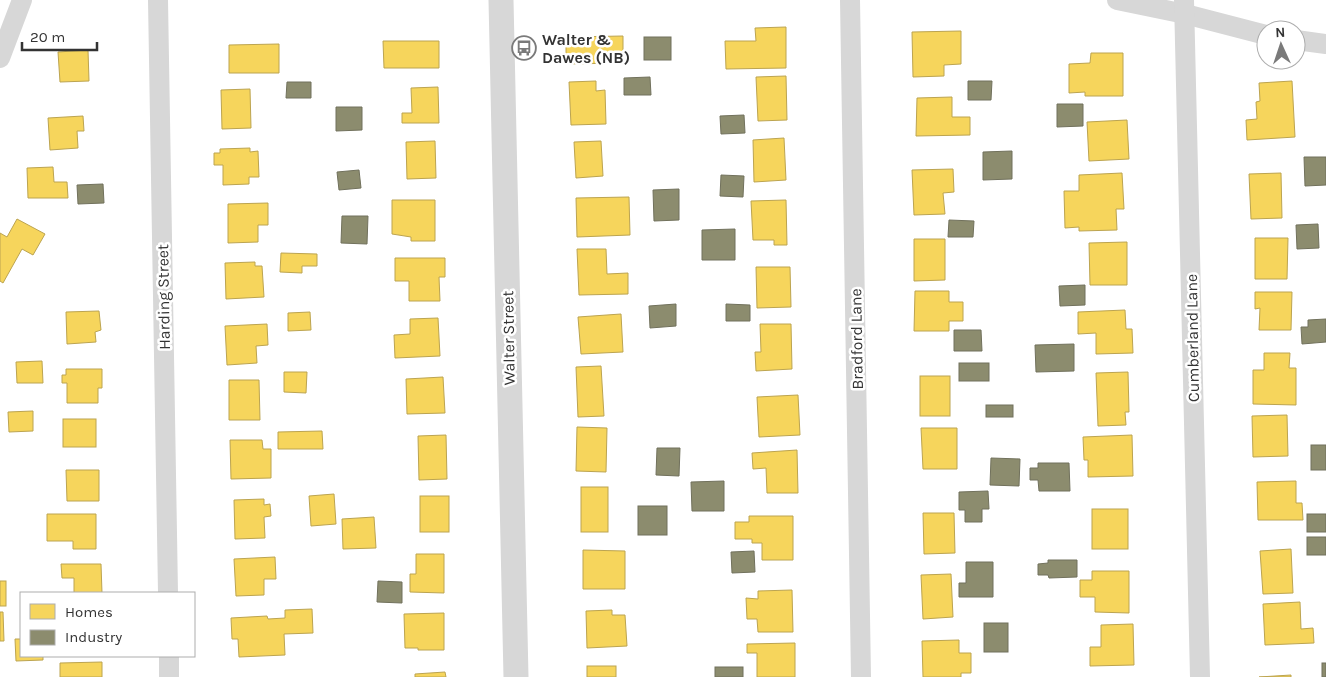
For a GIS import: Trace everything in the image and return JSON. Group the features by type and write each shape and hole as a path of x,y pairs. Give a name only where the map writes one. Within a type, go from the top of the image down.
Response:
{"street":[{"path":"0,58 22,0"},
{"name":"Harding Street","path":"158,0 168,592"},
{"name":"Walter Street","path":"500,0 516,677"},
{"name":"Bradford Lane","path":"850,0 861,677"},
{"path":"1116,0 1184,7 1256,32"},
{"name":"Cumberland Lane","path":"1184,7 1200,677"},
{"path":"1306,41 1326,44"},
{"path":"169,657 169,677"}],"building: Homes":[{"path":"786,27 786,68 726,69 725,41 756,41 755,28"},
{"path":"961,31 961,64 944,65 944,76 913,77 912,32"},
{"path":"623,36 623,63 566,64 566,37"},
{"path":"383,41 439,41 439,68 384,68"},
{"path":"279,44 279,73 229,73 229,45"},
{"path":"88,50 89,81 60,82 58,52"},
{"path":"1091,53 1123,53 1123,96 1085,96 1085,92 1069,93 1069,64 1090,63"},
{"path":"786,76 787,120 758,121 756,77"},
{"path":"596,81 596,91 605,90 606,124 571,125 569,82"},
{"path":"1292,81 1295,137 1247,140 1246,120 1257,119 1256,102 1260,101 1259,83"},
{"path":"438,87 439,123 402,123 402,113 412,113 411,88"},
{"path":"250,89 251,128 222,129 221,90"},
{"path":"952,97 952,117 970,117 970,135 916,136 917,98"},
{"path":"83,116 84,131 77,131 78,148 50,150 48,118"},
{"path":"1127,120 1129,159 1089,161 1087,122"},
{"path":"784,138 786,180 754,182 753,140"},
{"path":"435,141 436,178 407,179 406,142"},
{"path":"601,141 603,176 576,178 574,142"},
{"path":"250,148 250,152 258,151 259,177 249,177 249,184 223,185 223,165 214,165 214,153 220,153 220,149"},
{"path":"53,167 54,182 67,182 68,198 28,198 27,168"},
{"path":"953,169 954,192 943,193 945,214 914,215 912,170"},
{"path":"1122,173 1124,209 1116,209 1117,230 1079,231 1079,227 1065,228 1064,191 1079,191 1079,175"},
{"path":"1281,173 1282,218 1251,219 1249,174"},
{"path":"629,197 630,235 577,237 576,198"},
{"path":"392,200 435,200 435,241 411,241 411,237 392,234"},
{"path":"786,200 787,245 774,245 774,240 753,240 751,201"},
{"path":"268,203 268,225 258,225 258,242 228,243 228,204"},
{"path":"17,219 45,234 33,255 22,249 3,283 0,281 0,233 7,237"},
{"path":"1255,238 1288,238 1287,279 1255,279"},
{"path":"914,239 945,239 945,280 914,281"},
{"path":"1127,242 1127,285 1090,285 1089,243"},
{"path":"577,249 606,249 607,274 628,273 628,294 579,295"},
{"path":"281,253 317,254 317,266 302,266 302,273 280,272"},
{"path":"395,258 445,258 445,277 439,277 440,301 409,301 409,281 395,281"},
{"path":"255,262 255,266 262,266 264,297 226,299 225,263"},
{"path":"756,267 790,267 791,307 757,308"},
{"path":"915,291 949,291 949,302 963,302 963,321 949,321 949,331 914,331"},
{"path":"1255,292 1292,292 1291,330 1259,330 1260,308 1255,309"},
{"path":"1125,310 1126,329 1132,329 1133,353 1096,354 1096,333 1078,334 1078,312"},
{"path":"99,311 101,330 95,332 96,342 67,344 66,312"},
{"path":"310,312 311,330 288,331 288,313"},
{"path":"621,314 623,352 581,354 578,317"},
{"path":"438,318 440,356 395,358 394,335 410,334 410,319"},
{"path":"267,324 268,345 256,346 257,363 227,365 225,326"},
{"path":"760,324 791,324 792,369 756,371 755,352 761,352"},
{"path":"1264,353 1290,353 1289,368 1296,368 1296,405 1253,404 1253,370 1264,370"},
{"path":"42,361 43,383 17,383 16,362"},
{"path":"601,366 604,416 578,417 576,367"},
{"path":"66,369 102,369 102,388 98,388 98,403 67,403 67,383 62,383 62,375 66,375"},
{"path":"284,372 307,372 306,393 284,392"},
{"path":"1128,372 1129,412 1125,412 1126,425 1098,426 1096,373"},
{"path":"920,376 950,376 950,416 920,416"},
{"path":"443,377 445,413 407,414 406,379"},
{"path":"229,380 259,380 260,420 229,420"},
{"path":"798,395 800,435 759,437 757,397"},
{"path":"33,411 33,431 9,432 8,412"},
{"path":"1287,415 1288,456 1253,457 1252,416"},
{"path":"63,419 96,419 96,447 63,447"},
{"path":"577,427 607,428 606,472 576,471"},
{"path":"921,428 957,428 957,469 923,469"},
{"path":"322,431 323,449 278,449 278,432"},
{"path":"446,435 447,479 419,480 418,436"},
{"path":"1132,435 1133,476 1088,477 1088,460 1084,460 1083,437"},
{"path":"230,440 262,440 263,449 271,449 271,478 231,479"},
{"path":"797,450 798,493 767,493 766,468 753,469 752,453"},
{"path":"66,470 99,470 99,501 67,501"},
{"path":"1296,481 1296,503 1302,503 1303,520 1258,520 1257,482"},
{"path":"581,487 608,487 608,532 581,532"},
{"path":"334,494 336,524 311,526 309,496"},
{"path":"420,496 449,496 449,532 420,532"},
{"path":"264,499 264,505 270,504 271,516 264,517 265,538 235,539 234,500"},
{"path":"1092,509 1128,509 1128,549 1092,549"},
{"path":"923,513 954,513 955,553 924,554"},
{"path":"47,514 96,514 96,549 73,549 73,541 47,541"},
{"path":"749,516 793,516 793,560 762,560 762,543 752,543 752,539 735,539 735,522 749,522"},
{"path":"374,517 376,548 343,549 342,519"},
{"path":"1291,549 1293,593 1263,594 1260,551"},
{"path":"583,550 625,551 625,589 583,589"},
{"path":"416,554 444,554 444,593 410,592 410,574 416,574"},
{"path":"275,557 276,579 264,579 264,595 236,596 234,559"},
{"path":"61,564 101,564 102,592 74,592 74,578 62,578"},
{"path":"1092,571 1129,571 1129,613 1095,612 1095,597 1080,597 1080,580 1092,580"},
{"path":"951,574 953,617 923,619 921,575"},
{"path":"0,581 6,581 6,606 0,606"},
{"path":"792,590 793,632 758,632 757,619 747,619 746,598 758,599 758,591"},
{"path":"1300,602 1301,629 1313,628 1314,643 1265,645 1263,604"},
{"path":"312,609 313,633 284,634 285,655 239,657 238,639 232,639 231,618 267,616 268,619 285,618 285,610"},
{"path":"612,610 612,615 625,615 627,646 587,648 586,611"},
{"path":"0,612 3,612 4,641 0,641"},
{"path":"444,613 444,650 405,648 404,614"},
{"path":"1133,624 1134,665 1090,666 1090,647 1101,647 1101,625"},
{"path":"15,639 20,639 20,657 43,657 43,660 16,661"},
{"path":"959,640 959,653 971,653 971,673 961,673 961,677 923,677 922,641"},
{"path":"795,643 795,677 757,677 757,653 747,653 747,644"},
{"path":"102,662 102,677 60,677 60,663"},
{"path":"587,666 616,666 616,677 587,677"},
{"path":"445,672 446,677 415,677 415,674"},
{"path":"1291,675 1291,677 1259,677"}],"building: Industry":[{"path":"644,37 671,37 671,60 644,60"},
{"path":"650,77 651,95 624,95 624,78"},
{"path":"968,81 992,81 991,100 968,100"},
{"path":"287,82 311,82 311,98 286,98"},
{"path":"1057,104 1083,104 1083,126 1057,127"},
{"path":"336,107 362,107 362,130 336,131"},
{"path":"744,115 745,133 721,134 720,116"},
{"path":"1012,151 1012,179 983,180 983,152"},
{"path":"1304,157 1326,157 1326,185 1305,186"},
{"path":"359,170 361,188 339,190 337,172"},
{"path":"721,175 744,176 743,197 720,196"},
{"path":"103,184 104,203 78,204 77,185"},
{"path":"679,189 679,220 654,221 653,190"},
{"path":"342,216 368,216 367,244 341,243"},
{"path":"949,220 974,221 973,237 948,237"},
{"path":"1318,224 1319,248 1297,249 1296,225"},
{"path":"735,229 735,260 702,260 702,230"},
{"path":"1085,285 1085,305 1060,306 1059,286"},
{"path":"676,304 676,326 650,328 649,306"},
{"path":"726,304 750,305 750,321 726,321"},
{"path":"1326,319 1326,342 1302,344 1301,327 1308,327 1308,320"},
{"path":"954,330 981,330 982,351 954,351"},
{"path":"1074,344 1074,371 1036,372 1035,345"},
{"path":"959,363 989,363 989,381 959,381"},
{"path":"986,405 1013,405 1013,417 986,417"},
{"path":"1311,445 1326,445 1326,470 1311,470"},
{"path":"657,448 680,448 679,476 656,475"},
{"path":"991,458 1020,459 1019,486 990,485"},
{"path":"1038,463 1069,463 1070,491 1039,491 1038,480 1030,480 1030,468 1038,468"},
{"path":"724,481 724,511 692,511 691,482"},
{"path":"988,491 989,509 982,509 982,522 965,522 965,510 959,510 959,492"},
{"path":"638,506 667,506 667,535 638,535"},
{"path":"1307,514 1326,514 1326,532 1307,532"},
{"path":"1307,537 1326,537 1326,555 1307,555"},
{"path":"754,551 755,572 732,573 731,552"},
{"path":"1048,560 1077,560 1077,577 1049,578 1048,575 1038,575 1038,564 1048,563"},
{"path":"966,562 993,562 993,597 959,597 959,583 966,583"},
{"path":"378,581 402,582 402,603 377,602"},
{"path":"984,623 1008,623 1008,652 984,652"},
{"path":"1322,663 1326,663 1326,677 1322,677"},
{"path":"715,667 743,667 743,677 715,677"}],"place":[{"name":"Walter & Dawes (NB)","path":"524,48"}]}
